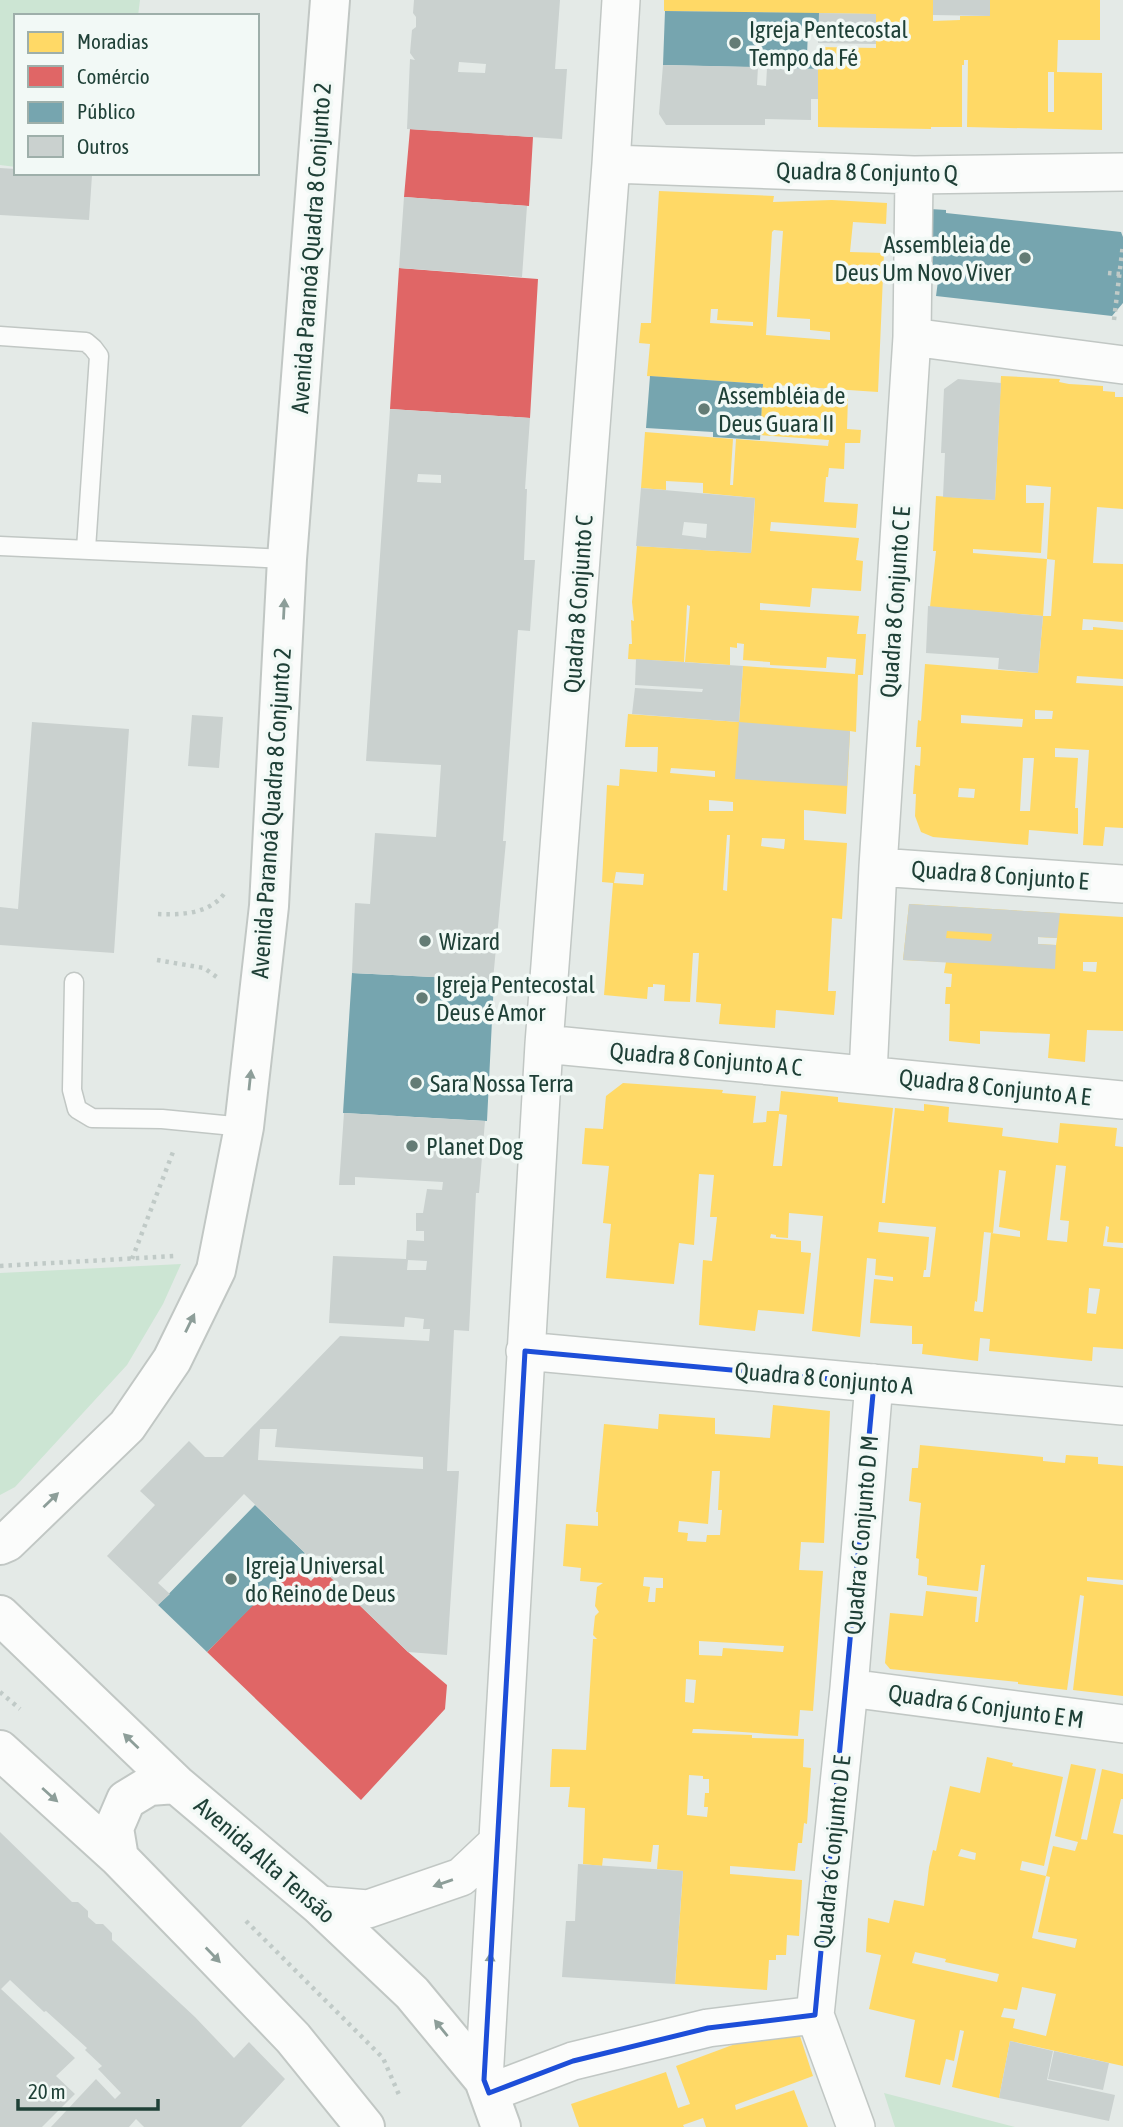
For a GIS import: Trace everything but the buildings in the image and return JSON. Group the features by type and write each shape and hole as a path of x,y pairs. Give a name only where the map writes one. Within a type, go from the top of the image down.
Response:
{"street":[{"name":"Avenida Paranoá Quadra 8 Conjunto 2","path":"0,1545 7,1542 127,1426 172,1360 216,1270 244,1127 269,906 287,559 330,0"},
{"name":"Quadra 8 Conjunto C","path":"491,2100 497,1843 544,1044 621,0"},
{"name":"Quadra 8 Conjunto Q","path":"611,164 914,175 1123,172"},
{"path":"914,175 912,337 1123,365"},
{"name":"Quadra 8 Conjunto C E","path":"878,867 912,337"},
{"path":"868,1074 878,867"},
{"name":"Quadra 8 Conjunto E","path":"878,867 1123,884"},
{"name":"Quadra 8 Conjunto A C","path":"544,1044 868,1074"},
{"name":"Quadra 8 Conjunto A E","path":"868,1074 1123,1100"},
{"name":"Quadra 8 Conjunto A","path":"525,1351 1123,1406"},
{"name":"Quadra 6 Conjunto D M","path":"849,1688 874,1383"},
{"name":"Avenida Alta Tensão","path":"0,1615 176,1784 319,1905 412,1993 491,2100"},
{"name":"Quadra 6 Conjunto E M","path":"849,1688 1123,1724"},
{"name":"Quadra 6 Conjunto D E","path":"815,2015 849,1688"},
{"path":"0,1749 119,1858 293,2038 365,2127"},
{"path":"119,1858 114,1828 126,1800 149,1786 176,1784"},
{"path":"319,1905 368,1909 461,1877 497,1843"},
{"path":"491,2100 573,2062 708,2028 815,2015 856,2127"}],"lane":[{"path":"0,337 86,342 99,356 86,549"},
{"path":"0,546 287,559"},
{"path":"74,982 72,1090 77,1109 84,1115 92,1118 162,1119 244,1127"}],"path":[{"path":"1123,244 1114,322 1123,322"},
{"path":"1108,273 1120,274"},
{"path":"132,1259 175,1146"},
{"path":"0,1266 178,1256"}],"highlighted area":[{"path":"525,1351 874,1383 815,2015 708,2028 573,2061 489,2093 484,2080"}],"green space":[{"path":"0,0 140,0 138,14 14,14 14,167 0,165"},
{"path":"181,1264 163,1304 127,1365 15,1487 0,1495 0,1273"},
{"path":"884,2093 1015,2127 895,2127"}],"place":[{"name":"Igreja Pentecostal Tempo da Fé","path":"735,43"},
{"name":"Assembleia de Deus Um Novo Viver","path":"1025,258"},
{"name":"Assembléia de Deus Guara II","path":"704,409"},
{"name":"Wizard","path":"425,941"},
{"name":"Igreja Pentecostal Deus é Amor","path":"422,998"},
{"name":"Sara Nossa Terra","path":"416,1083"},
{"name":"Planet Dog","path":"412,1146"},
{"name":"Igreja Universal do Reino de Deus","path":"231,1579"}]}
